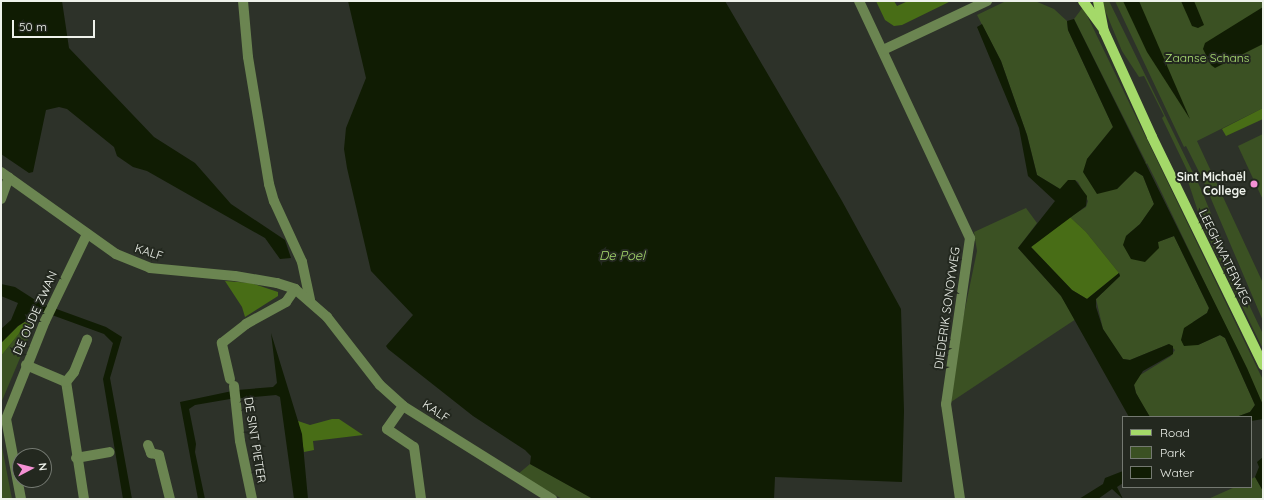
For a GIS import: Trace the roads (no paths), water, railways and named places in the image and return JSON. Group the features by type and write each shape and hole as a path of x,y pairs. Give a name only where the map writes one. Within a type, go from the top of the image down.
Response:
{"main road":[{"name":"LEEGHWATERWEG","path":"1084,1 1104,31 1152,137 1263,364"},
{"name":"LEEGHWATERWEG","path":"1098,1 1104,31"}],"street":[{"path":"242,1 248,57 269,184 274,201 302,262 310,300"},
{"name":"DIEDERIK SONOYWEG","path":"859,1 970,238 946,404 960,499"},
{"path":"883,50 987,1"},
{"path":"1,199 5,174"},
{"name":"KALF","path":"5,174 116,254 150,268 235,276 277,283 295,289 310,300 327,317 380,385 403,406 533,489 552,499"},
{"name":"DE OUDE ZWAN","path":"21,499 6,419 26,365 45,321 87,234"},
{"name":"DE SINT PIETER","path":"252,499 232,382 222,343 246,324 286,302 295,289"},
{"path":"84,499 76,458 66,382 74,372 87,339"},
{"path":"26,365 66,382"},
{"path":"403,406 387,429 414,447 421,499"},
{"path":"148,445 151,452 159,455 170,499"},
{"path":"76,458 109,452"},
{"path":"533,489 536,499"}],"water":[{"path":"1,1 62,1 69,48 154,137 195,163 231,204 285,240 291,258 280,259 265,238 147,171 133,167 117,156 114,147 67,109 59,107 46,110 33,172 29,173 1,154"},
{"name":"De Poel","path":"348,1 725,1 842,201 901,309 904,411 902,482 775,477 774,499 593,499 530,464 531,456 525,450 473,416 388,349 386,346 413,315 371,271 347,168 344,149 346,128 366,78"},
{"path":"1123,1 1139,1 1190,119 1147,52"},
{"path":"1181,1 1194,1 1204,25 1198,28 1192,26"},
{"path":"1263,7 1263,44 1215,68 1211,65 1203,49 1205,43"},
{"path":"1074,19 1247,368 1263,405 1263,419 1252,421 1252,416 1239,416 1250,412 1255,405 1225,338 1220,335 1198,345 1184,346 1181,340 1184,328 1207,313 1209,308 1174,236 1158,242 1159,248 1145,262 1131,259 1123,245 1126,236 1140,224 1154,204 1143,176 1135,171 1117,189 1097,194 1083,172 1087,159 1113,127 1068,30 1067,21"},
{"path":"982,24 1001,61 1027,135 1037,175 1060,189 1068,180 1075,180 1087,196 1086,206 1031,247 1072,290 1087,299 1119,273 1120,276 1096,299 1096,307 1103,329 1123,359 1130,360 1169,344 1173,346 1173,354 1143,371 1134,385 1136,393 1149,416 1128,416 1061,296 1018,248 1055,201 1028,176 1019,128 977,27"},
{"path":"1,284 15,287 40,303 106,327 122,337 110,378 132,499 123,499 103,379 113,343 104,334 41,311 18,326 1,343 1,329 11,320 18,303 1,296"},
{"path":"271,333 302,434 308,499 294,499 280,397 276,395 230,399 195,405 189,409 196,444 195,452 205,499 198,499 180,402 237,390 273,387 277,383"},
{"path":"1263,457 1263,491 1255,477 1259,467 1257,462"},
{"path":"1122,471 1122,484 1117,487 1123,499 1112,489 1098,499 1079,499 1103,484 1105,478"}],"place":[{"name":"Sint Michaël College","path":"1254,184"}],"park label":[{"name":"Zaanse Schans","path":"1207,58"}]}
